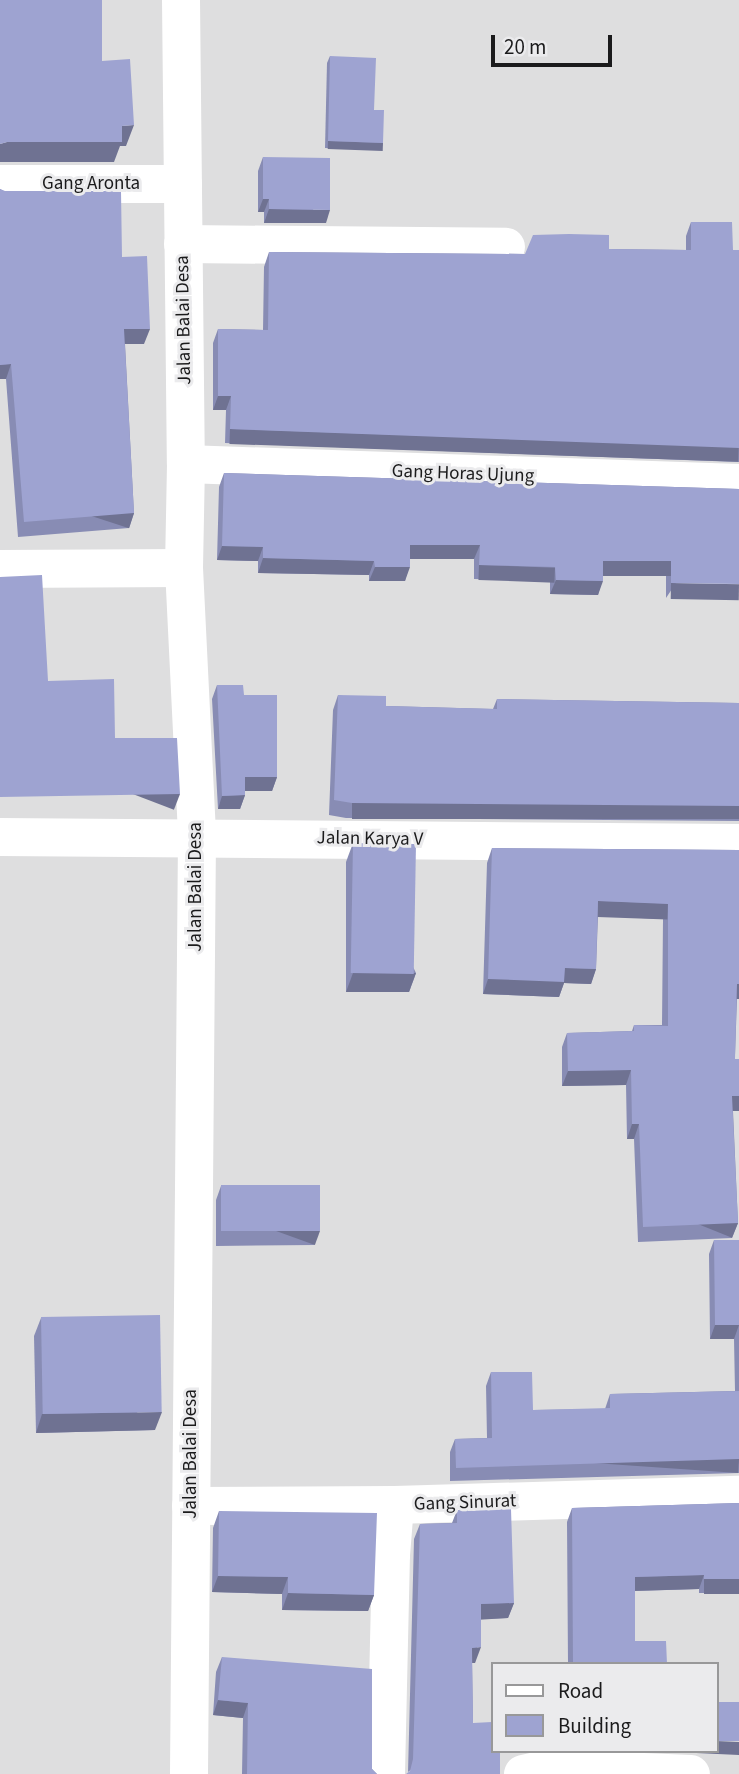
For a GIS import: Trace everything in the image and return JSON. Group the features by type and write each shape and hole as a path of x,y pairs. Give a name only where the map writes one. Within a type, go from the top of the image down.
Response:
{"street":[{"name":"Jalan Balai Desa","path":"181,0 186,464 184,568 197,837 190,1774"},
{"name":"Gang Aronta","path":"0,184 183,184"},
{"path":"183,244 506,247"},
{"name":"Gang Horas Ujung","path":"186,464 739,483"},
{"path":"0,569 184,568"},
{"name":"Jalan Karya V","path":"0,837 739,843"},
{"name":"Gang Sinurat","path":"191,1506 396,1505 739,1495"},
{"path":"386,1774 391,1555 396,1505"},
{"path":"523,1774 548,1768 691,1774"}],"building":[{"path":"0,0 102,0 102,61 130,59 134,125 122,126 122,142 0,144"},
{"path":"330,56 376,58 374,110 384,110 383,143 328,141"},
{"path":"263,157 330,158 330,210 269,209 269,199 263,199"},
{"path":"0,189 121,191 122,257 147,256 150,329 124,329 134,513 24,522 11,364 0,365"},
{"path":"691,222 732,222 733,250 739,250 739,448 230,429 231,396 218,396 218,329 268,330 269,252 525,254 533,235 569,234 609,235 609,249 691,250"},
{"path":"224,473 739,489 739,584 671,583 671,561 603,561 603,581 556,580 555,567 479,565 480,545 410,545 410,567 375,567 374,561 263,558 263,547 222,546"},
{"path":"42,575 48,681 114,679 115,738 177,738 180,794 0,797 0,577"},
{"path":"217,685 243,685 244,695 277,695 277,777 245,777 245,795 222,796"},
{"path":"338,695 386,696 386,706 497,709 497,699 739,703 739,806 352,803 334,800"},
{"path":"353,843 416,844 414,974 351,973"},
{"path":"492,848 739,850 739,984 735,1059 739,1059 739,1096 732,1096 738,1223 643,1227 639,1124 632,1124 631,1070 568,1071 567,1033 634,1031 634,1025 668,1026 668,904 598,901 596,969 565,968 564,982 488,979"},
{"path":"221,1185 320,1185 320,1231 221,1231"},
{"path":"714,1240 739,1240 739,1325 715,1325"},
{"path":"160,1315 162,1412 43,1414 41,1317"},
{"path":"491,1372 532,1372 533,1410 610,1408 610,1394 739,1391 739,1459 456,1468 455,1439 492,1438"},
{"path":"739,1503 739,1579 704,1579 704,1575 635,1577 635,1641 666,1641 667,1662 573,1662 572,1508"},
{"path":"511,1509 514,1603 481,1604 481,1647 472,1648 473,1723 490,1722 490,1753 500,1753 500,1774 406,1774 410,1771 413,1759 420,1524 457,1523 457,1510"},
{"path":"219,1511 377,1513 374,1595 288,1593 288,1577 218,1576"},
{"path":"222,1657 372,1669 372,1769 377,1774 247,1774 248,1703 218,1700"},
{"path":"718,1702 739,1702 739,1741 718,1741"}]}
